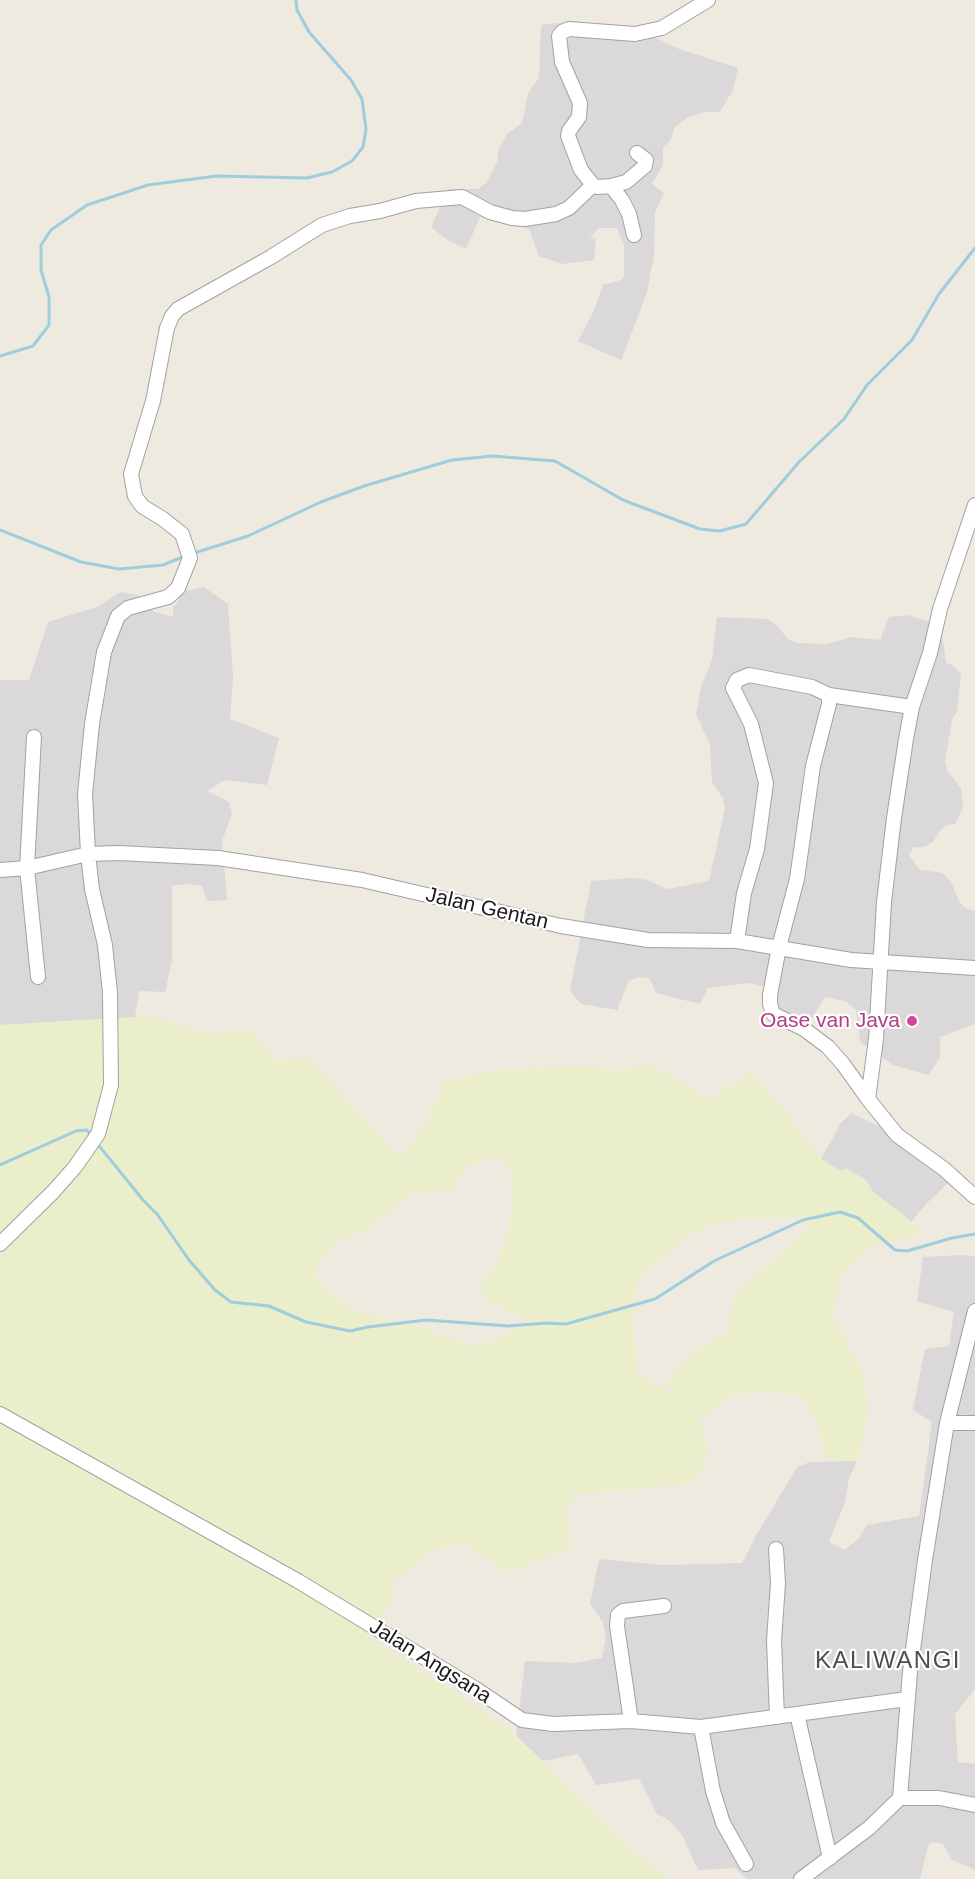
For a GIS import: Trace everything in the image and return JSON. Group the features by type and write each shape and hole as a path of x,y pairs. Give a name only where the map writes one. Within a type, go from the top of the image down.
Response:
{"street":[{"path":"637,153 646,160 645,166 626,182 598,187 593,185 581,170 568,136 579,117 579,103 562,62 559,36 569,29 635,34 662,28 708,0"},
{"path":"0,1244 53,1192 95,1139 111,1084 110,993 105,945 92,889 85,794 104,652 118,616 128,608 168,597 178,588 188,552 182,534 142,506 135,496 131,474 153,401 167,328 172,316 178,309 271,257 322,225 350,216 416,201 462,197 490,212 525,219 556,214 569,208 593,185"},
{"path":"611,186 629,214 634,235"},
{"path":"868,1099 876,1039 884,902 894,818 912,707 930,653 940,609 975,505"},
{"path":"737,941 744,893 757,849 766,783 751,724 733,688 737,680 749,675 812,687 829,695 912,707"},
{"path":"829,695 829,704 813,766 796,879 779,947 770,1004 773,1014 804,1029 828,1047 897,1135 951,1175 975,1197"},
{"path":"34,737 27,868 38,976"},
{"name":"Jalan Gentan","path":"0,870 27,868 88,854 119,853 218,858 362,880 561,927 648,940 737,941 880,963 975,968"},
{"path":"801,1879 869,1828 900,1798 907,1699 925,1560 947,1423 975,1311"},
{"name":"Jalan Angsana","path":"0,1414 298,1581 476,1689 522,1720 553,1724 631,1721 700,1727 907,1699"},
{"path":"947,1423 975,1423"},
{"path":"776,1549 778,1583 774,1641 777,1717"},
{"path":"631,1721 617,1626 618,1615 623,1611 664,1606"},
{"path":"797,1714 830,1858"},
{"path":"700,1727 713,1791 723,1823 746,1864"},
{"path":"900,1798 939,1798 975,1805"}],"shaded area":[{"path":"573,21 628,29 679,49 738,68 733,90 720,112 704,112 687,118 675,127 670,141 663,147 663,165 652,184 664,193 655,212 654,254 647,293 621,360 578,341 594,310 603,285 621,280 624,276 624,245 617,228 599,228 590,238 596,239 594,260 562,264 539,256 529,229 480,217 466,249 446,239 431,227 448,189 478,189 486,183 498,161 498,151 507,134 522,123 528,93 539,78 541,25"},
{"path":"204,587 228,604 233,677 230,719 279,738 267,785 225,780 207,791 229,802 232,814 222,841 227,900 207,901 202,886 187,884 172,886 172,960 165,992 139,991 135,1017 0,1025 0,680 29,680 48,622 97,607 121,592 142,596 154,612 173,617 173,609 184,591"},
{"path":"908,615 941,626 946,662 955,667 961,675 957,711 952,720 945,762 948,772 961,788 963,808 955,824 946,825 933,842 924,847 914,847 909,855 920,870 943,873 951,882 959,901 965,908 975,911 975,1024 940,1037 940,1058 928,1075 893,1065 860,1042 856,1010 845,1001 825,997 812,1018 782,1011 762,1002 763,986 748,983 708,988 700,1004 656,993 649,978 642,977 629,980 617,1010 581,1004 570,991 591,881 632,878 647,880 668,889 709,881 725,808 723,798 712,783 710,745 696,714 701,687 712,660 717,617 767,619 775,624 789,640 798,643 827,644 852,637 880,640 889,617"},
{"path":"851,1113 882,1128 923,1157 949,1182 911,1222 873,1192 866,1180 840,1171 821,1159 841,1123"},
{"path":"975,1256 975,1689 955,1714 958,1762 975,1764 975,1870 952,1860 943,1844 934,1842 929,1843 920,1879 747,1879 735,1868 698,1870 682,1835 669,1820 657,1814 639,1779 596,1785 578,1754 543,1761 516,1736 525,1661 574,1663 602,1658 606,1638 603,1622 590,1604 599,1559 662,1565 742,1563 797,1467 810,1462 857,1461 849,1479 845,1502 829,1542 845,1550 859,1538 867,1525 919,1516 932,1422 913,1410 925,1349 949,1346 954,1312 917,1301 923,1257"}],"green space":[{"path":"153,1016 209,1034 251,1031 277,1062 308,1057 401,1159 426,1123 444,1082 507,1069 590,1066 615,1071 649,1064 711,1099 751,1072 821,1159 840,1171 846,1168 866,1180 873,1192 903,1214 924,1234 876,1244 843,1271 833,1315 861,1370 869,1409 857,1461 828,1461 815,1419 801,1395 758,1391 730,1396 699,1420 709,1451 695,1482 576,1494 565,1514 572,1547 509,1572 460,1543 430,1552 393,1582 391,1603 366,1636 499,1721 642,1858 673,1879 0,1879 0,1025","holes":["498,1157 512,1172 513,1212 499,1259 478,1292 487,1301 532,1323 478,1347 425,1329 347,1308 313,1273 335,1241 370,1228 410,1194 453,1190 467,1164","807,1217 807,1230 734,1297 726,1334 695,1351 665,1384 676,1395 637,1375 633,1319 637,1279 692,1233 730,1220"]}],"waterway":[{"path":"0,356 33,346 49,325 49,297 41,270 41,245 51,230 87,205 148,185 216,176 307,178 332,172 352,161 363,147 366,129 362,99 351,80 309,32 297,10 296,0"},
{"path":"191,554 248,536 321,502 364,486 452,460 492,456 555,461 623,500 700,529 720,531 746,524 799,462 844,419 867,385 912,340 939,294 975,248"},
{"path":"0,530 81,562 119,569 163,565 185,556"},
{"path":"0,1165 76,1131 87,1130 92,1137"},
{"path":"96,1142 157,1214 189,1260 215,1290 231,1302 269,1306 306,1322 350,1331 426,1320 508,1326 566,1324 655,1299 714,1261 803,1220 840,1212 858,1218 895,1250 907,1251 975,1234"}],"place":[{"name":"Oase van Java","path":"912,1021"}],"district":[{"name":"KALIWANGI","path":"888,1661"}]}
